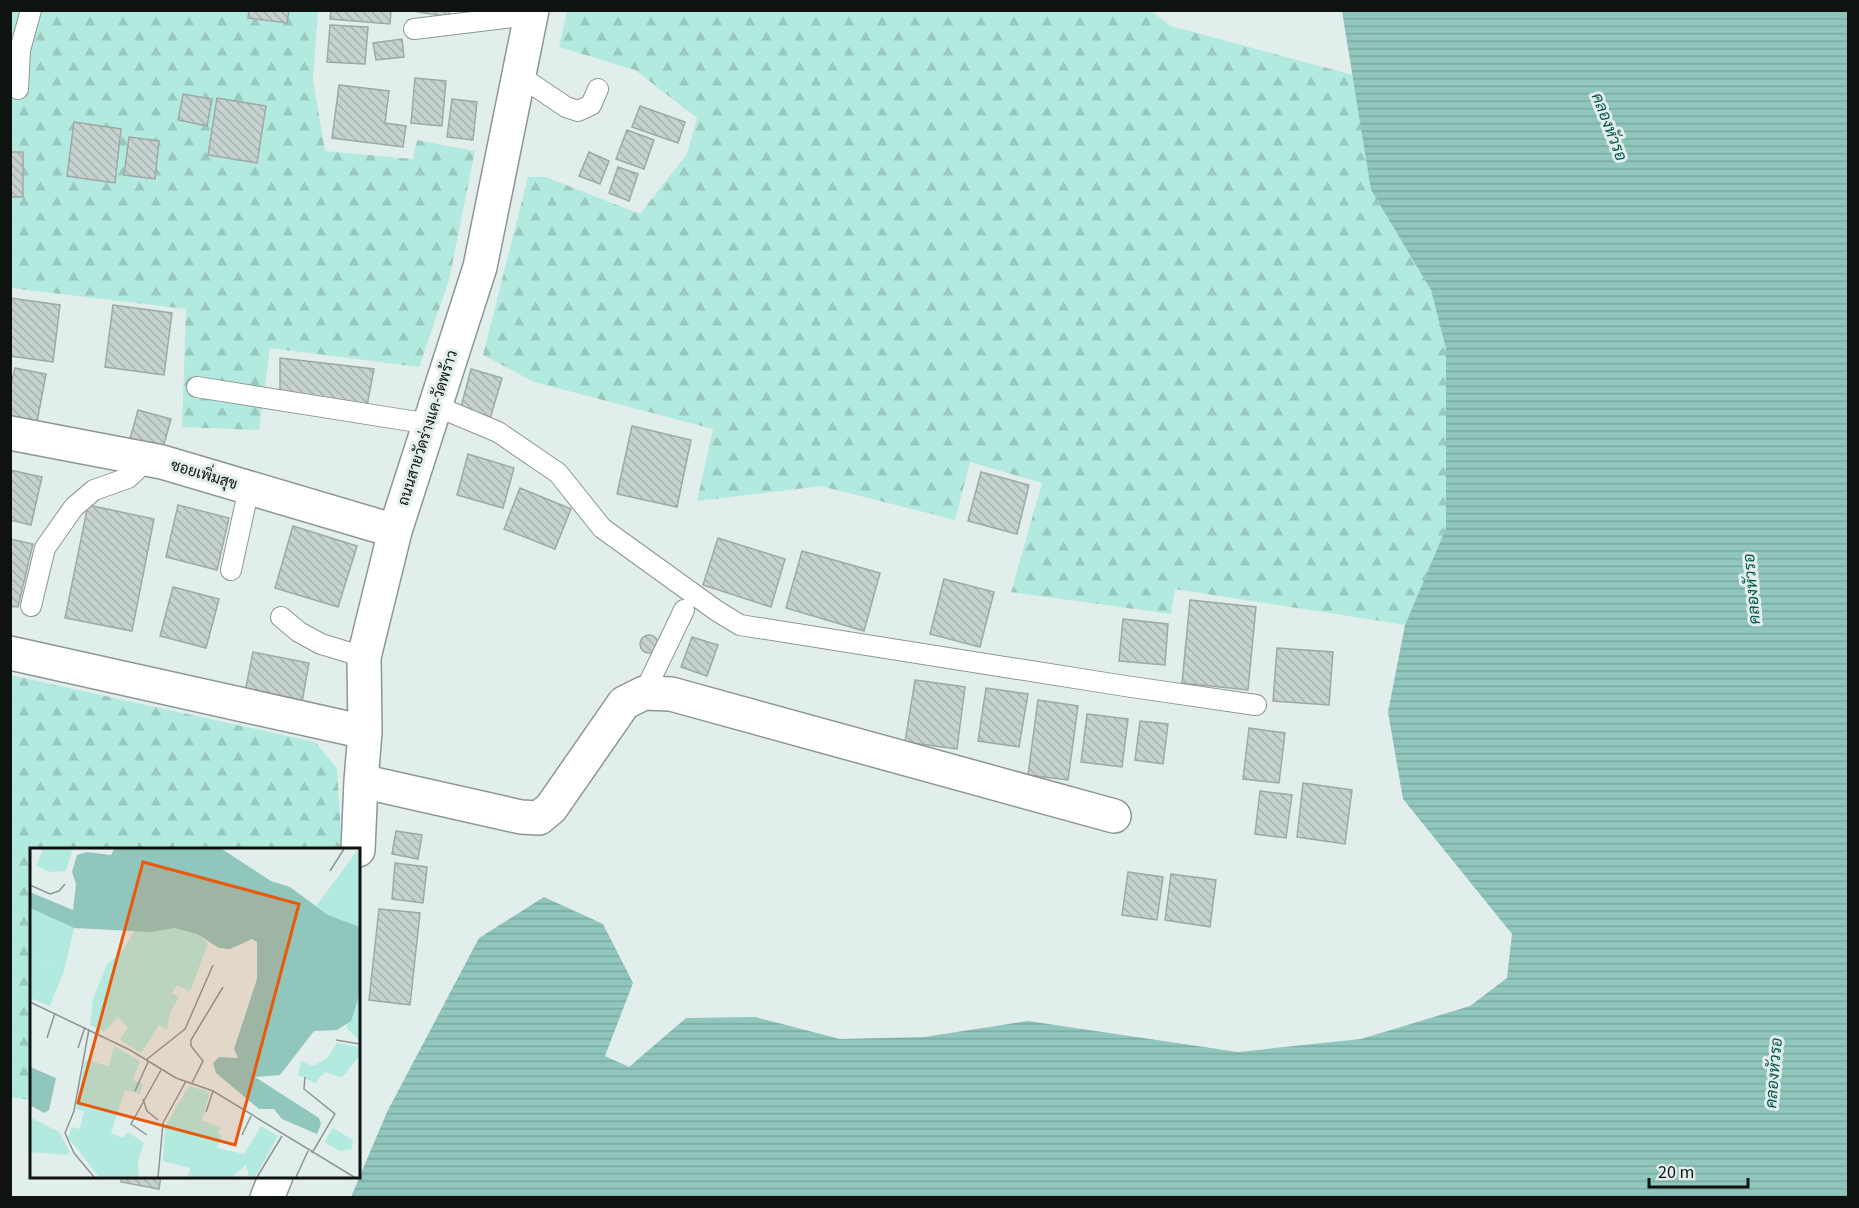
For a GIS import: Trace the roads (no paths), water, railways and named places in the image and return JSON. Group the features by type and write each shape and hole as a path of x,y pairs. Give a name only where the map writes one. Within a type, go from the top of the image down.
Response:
{"street":[{"name":"ถนนสายวัดร่างแค-วัดพร้าว","path":"358,848 365,732 364,657 395,531 480,267 531,13"},
{"name":"ซอยเพิ่มสุข","path":"10,433 148,459 395,531"},
{"path":"10,653 365,732"},
{"path":"361,781 539,818 551,808 624,703 644,693 671,694 1114,816"},
{"path":"267,1197 275,1178"}],"lane":[{"path":"18,89 20,50 31,10"},
{"path":"414,29 531,13"},
{"path":"520,76 566,107 578,111 591,105 598,89"},
{"path":"197,387 433,415 498,432 558,473 602,528 717,611 741,625 1114,685 1256,705"},
{"path":"31,606 45,548 74,507 94,490 128,478 148,459"},
{"path":"231,570 249,488"},
{"path":"644,693 684,610"},
{"path":"281,617 299,632 321,644 364,657"}],"water":[{"name":"คลองหัวรอ","path":"1342,11 1848,11 1848,1197 351,1197 387,1112 479,938 544,897 603,924 633,983 605,1056 629,1067 686,1018 755,1017 840,1039 924,1037 1028,1021 1238,1052 1361,1039 1470,1006 1507,978 1512,934 1403,799 1388,712 1405,625 1446,528 1446,349 1431,290 1371,190"}]}
